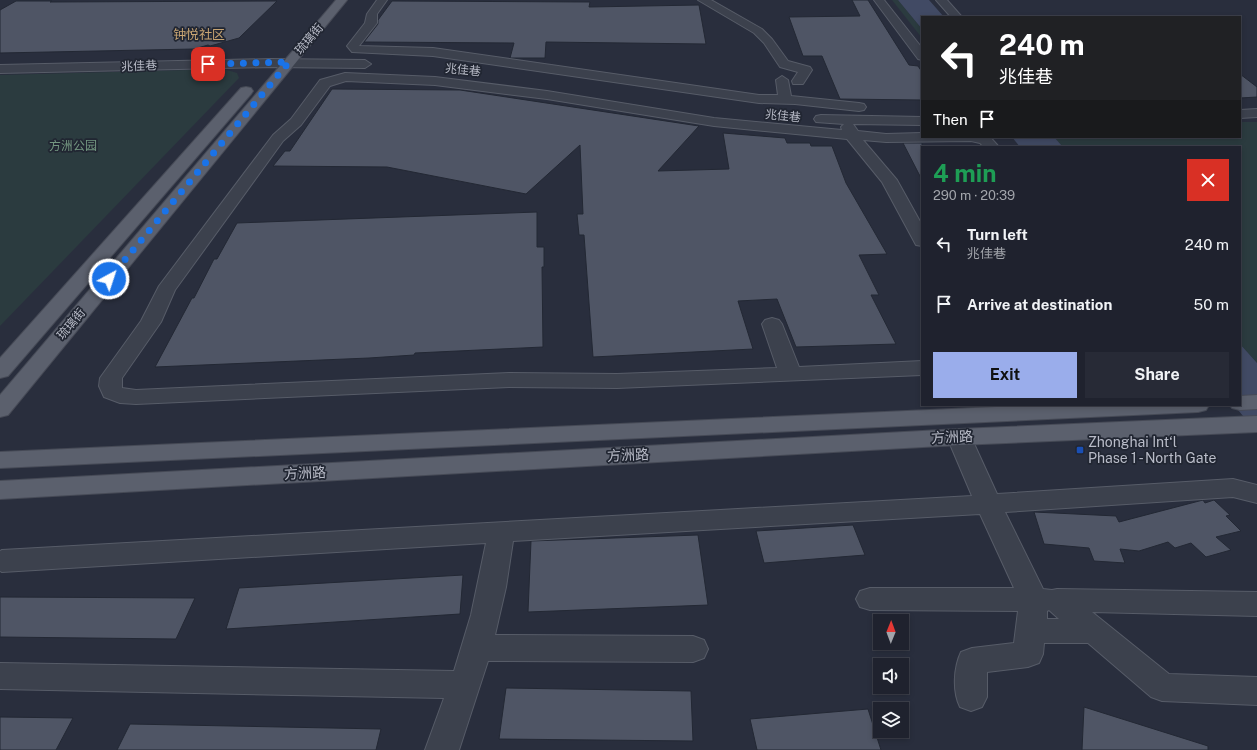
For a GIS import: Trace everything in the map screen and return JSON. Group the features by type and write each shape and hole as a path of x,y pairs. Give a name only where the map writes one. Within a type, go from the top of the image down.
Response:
{"main road":[{"name":"琉璃街","path":"0,371 280,59 342,0"},
{"name":"琉璃街","path":"0,410 280,59"},
{"name":"方洲路","path":"0,460 995,410 1157,406"},
{"name":"方洲路","path":"0,490 959,437 1251,413"}],"street":[{"path":"382,0 372,14 370,23 353,46 356,49 433,52 759,99 798,99 845,107 869,107"},
{"path":"703,0 758,31 768,41 784,64 780,69 781,73 798,81 798,99 789,116"},
{"path":"879,0 921,55"},
{"path":"941,0 956,16"},
{"name":"兆佳巷","path":"0,69 280,59 375,64"},
{"path":"921,138 886,138 849,128 714,122 458,83 352,77 327,81 296,122 278,138 166,290 151,322 111,378 110,386 112,392 120,396 136,397 509,380 617,381 921,368"},
{"path":"521,78 566,84"},
{"path":"782,80 798,99"},
{"name":"兆佳巷","path":"798,99 807,118 849,128 921,122"},
{"path":"1241,102 1257,102"},
{"path":"1241,114 1257,113"},
{"path":"849,128 889,180 921,240"},
{"path":"976,138 986,140 991,146"},
{"path":"772,324 790,373"},
{"path":"959,437 988,504 1046,600 1095,631 1162,687 1257,691"},
{"path":"2,561 988,504 1234,488 1257,494"},
{"path":"442,750 477,648 491,598 497,566 501,531"},
{"path":"870,599 1046,600 1257,604"},
{"path":"971,697 972,662 1028,654 1030,631 1046,600"},
{"path":"1030,631 1095,631"},
{"path":"477,648 693,649"},
{"path":"0,676 465,685"}],"green space":[{"path":"892,0 898,0 921,28 921,37"},
{"name":"方洲公园","path":"224,69 237,73 239,78 0,326 0,75"},
{"path":"1241,122 1257,122 1257,363 1241,345 1241,146 1062,146 1055,138 1241,138"}],"water":[{"path":"898,0 929,0 943,16 921,16 921,28"},
{"path":"1013,138 1055,138 1062,146 1019,146"},
{"path":"1241,345 1257,363 1257,433 1235,406 1241,406"}],"building":[{"path":"852,0 868,0 909,65 918,66 921,70 921,100 840,99 822,56 803,56 789,17 860,16"},
{"path":"16,1 277,1 239,38 210,46 208,45 194,49 0,53 0,10"},
{"path":"392,1 590,2 589,7 699,5 706,44 546,42 545,58 510,58 514,43 364,42 378,24 378,20"},
{"path":"1241,75 1257,87 1257,97 1241,98"},
{"path":"332,89 460,90 699,126 658,171 729,169 723,133 785,138 787,143 810,143 811,146 832,146 846,183 887,254 859,255 879,295 871,295 896,344 796,347 777,299 738,301 753,349 593,357 584,235 579,235 577,214 583,214 580,145 526,194 387,167 273,166 285,151 290,151"},
{"path":"903,143 922,143 921,178"},
{"path":"537,212 537,247 544,247 544,267 542,267 543,347 415,353 414,355 369,358 155,367 214,259 217,259 237,223"},
{"path":"1203,500 1205,503 1214,500 1230,515 1226,516 1241,531 1216,537 1231,550 1206,557 1191,543 1175,548 1168,542 1139,551 1120,549 1125,563 1094,561 1089,548 1044,544 1034,512 1116,516 1119,522"},
{"path":"853,525 865,555 764,563 756,531"},
{"path":"698,535 708,605 528,612 531,541"},
{"path":"463,575 460,614 226,629 239,588"},
{"path":"0,597 195,598 176,639 0,637"},
{"path":"506,688 691,691 693,741 499,739"},
{"path":"1084,707 1208,746 1208,750 1082,750"},
{"path":"868,709 873,725 873,738 877,738 881,750 757,750 750,719"},
{"path":"0,717 73,718 56,750 0,750"},
{"path":"130,724 381,729 376,750 117,750"}],"place":[{"name":"Zhonghai Int‘l Phase 1 - North Gate","path":"1080,450"}],"district":[{"name":"钟悦社区","path":"199,34"}],"route":[{"path":"109,279 289,62 208,64"}]}
